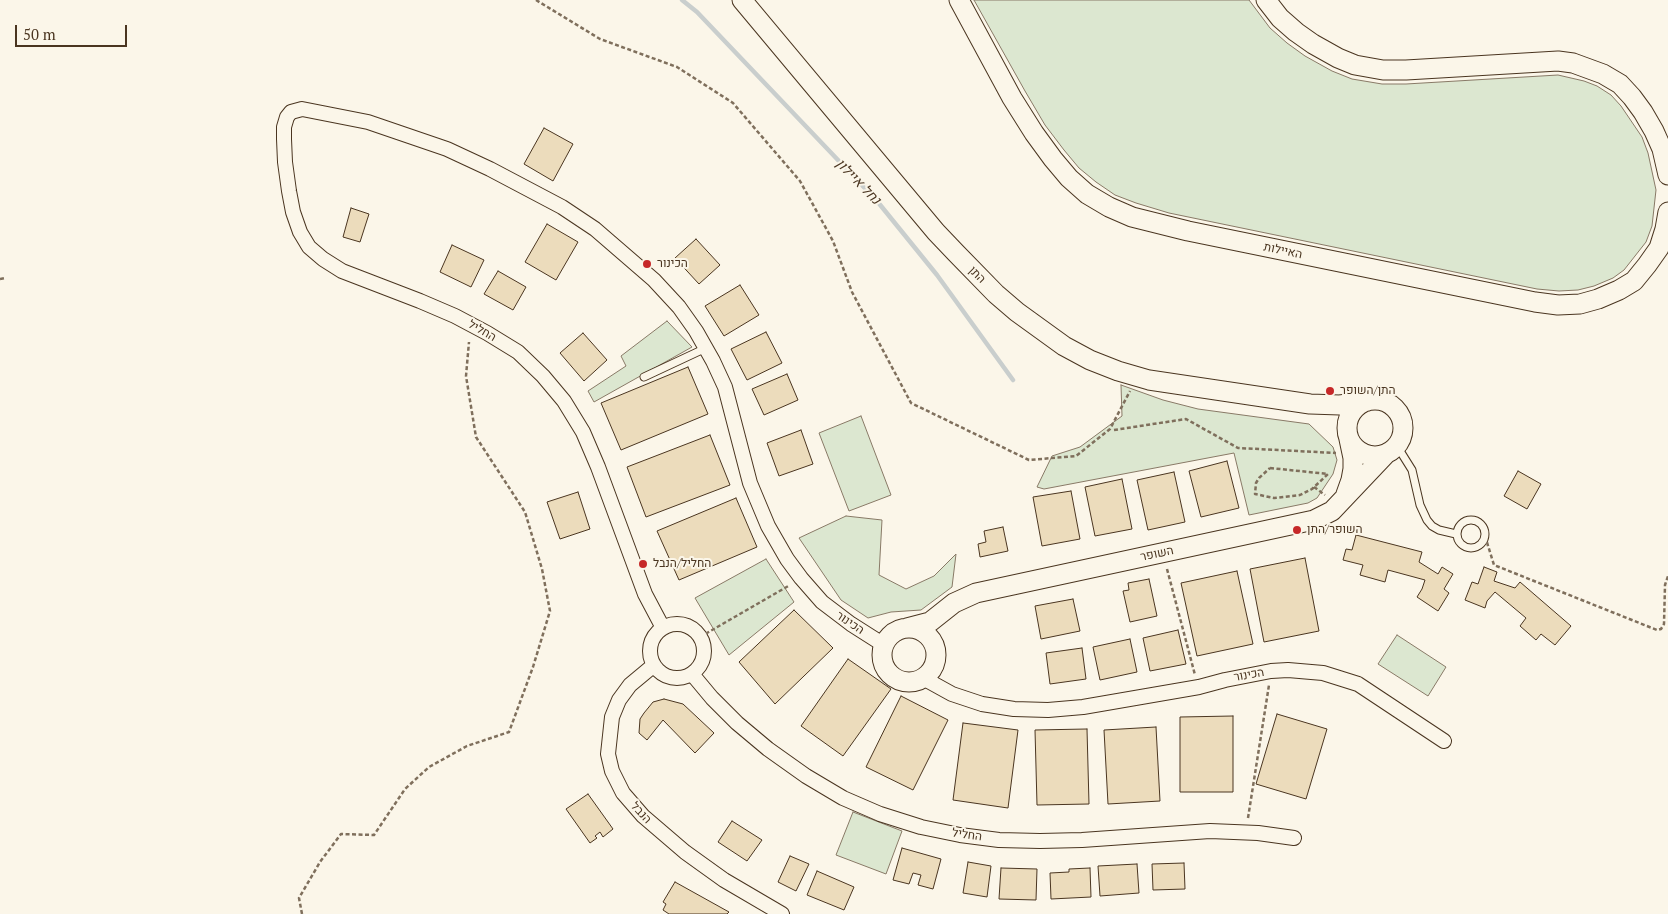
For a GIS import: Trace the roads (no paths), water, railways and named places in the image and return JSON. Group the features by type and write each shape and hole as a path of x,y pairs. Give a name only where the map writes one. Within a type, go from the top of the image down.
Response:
{"street":[{"name":"התן","path":"742,0 936,232 996,294 1040,330 1064,346 1090,360 1118,371 1183,386 1304,404 1334,406 1368,401"},
{"name":"האיילות","path":"959,0 1012,98 1053,159 1087,194 1109,207 1132,217 1216,237 1535,302 1558,305 1580,304 1598,299 1634,281 1659,248 1668,212"},
{"path":"1266,0 1280,18 1296,32 1338,58 1356,65 1383,70 1406,70 1558,61 1573,63 1603,74 1620,84 1632,96 1643,112 1662,149 1668,175"},
{"name":"החליל","path":"312,111 302,109 291,112 287,117 284,133 285,162 293,212 300,232 309,247 342,271 438,308 487,333 518,352 543,376 564,401 583,432 645,594 663,628"},
{"name":"הכינור","path":"312,111 368,122 439,146 490,169 562,207 595,229 654,280 678,306 696,330 725,386 750,483 760,509 777,543 801,578 822,602 836,614 884,645"},
{"path":"1344,498 1351,480 1350,443 1347,426 1351,413 1360,404 1377,400 1386,402 1399,413 1403,430 1401,439 1391,450 1373,456 1364,454 1350,443"},
{"name":"התן","path":"1304,404 1326,415 1350,443"},
{"name":"השופר","path":"907,628 923,625 933,620 954,603 981,592 1314,520 1332,511 1391,450"},
{"path":"936,653 932,641 926,635 920,630 907,628 892,635 884,645 882,653 886,670 892,676 907,682 924,678 934,665 945,624 963,598"},
{"path":"675,624 684,625 695,631 700,637 704,648 704,657 692,674 680,678 671,677 663,674 654,665 651,645 663,628 675,624"},
{"name":"הנבל","path":"654,665 630,685 619,700 612,717 608,754 612,771 623,793 643,816 684,852 724,880 782,914"},
{"name":"הכינור","path":"924,678 966,700 997,707 1030,710 1083,707 1199,687 1271,671 1288,670 1323,673 1358,684 1444,741"},
{"name":"החליל","path":"692,674 712,698 737,723 806,776 843,798 880,814 921,827 960,835 1000,840 1040,841 1118,838 1198,832 1246,832 1294,838"}],"lane":[{"path":"644,377 706,348"},
{"path":"1391,450 1412,470 1420,506 1427,520 1439,530 1456,534"},
{"path":"1467,520 1477,520 1484,526 1485,536 1478,546 1468,548 1460,543 1456,534 1459,525 1467,520"}],"waterway":[{"name":"נחל איילון","path":"682,0 697,12 877,201 937,275 1013,380"}],"place":[{"name":"הכינור","path":"647,264"},
{"name":"התן/השופר","path":"1330,391"},
{"name":"השופר/התן","path":"1297,530"},
{"name":"החליל/הנבל","path":"643,564"}]}
